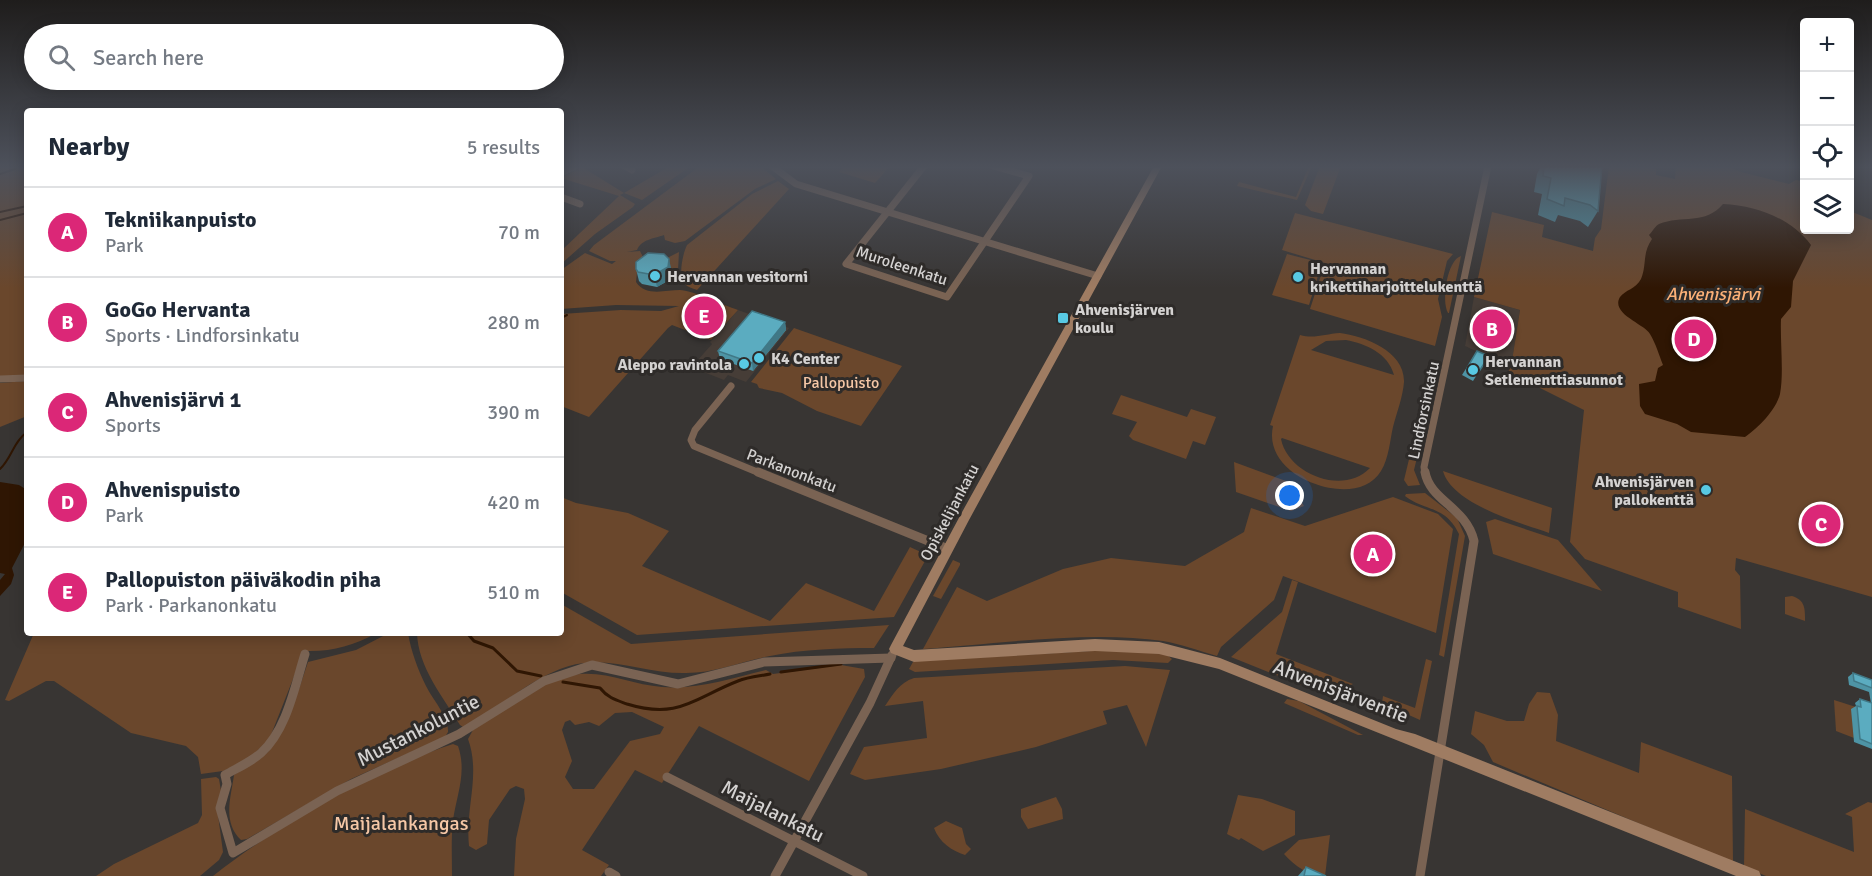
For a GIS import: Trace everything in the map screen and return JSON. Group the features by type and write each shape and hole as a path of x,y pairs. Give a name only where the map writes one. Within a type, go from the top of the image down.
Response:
{"main road":[{"name":"Opiskelijankatu","path":"893,653 1136,207"},
{"name":"Ahvenisjärventie","path":"893,653 914,656 1095,645 1159,648 1220,664 1754,876"}],"street":[{"path":"871,207 1098,276"},
{"path":"887,212 891,207"},
{"path":"985,241 1008,207"},
{"name":"Lindforsinkatu","path":"1441,751 1473,532 1466,519 1430,486 1426,480 1424,467 1479,207"},
{"name":"Muroleenkatu","path":"887,212 846,264 947,297 985,241"},
{"path":"0,379 24,378"},
{"name":"Parkanonkatu","path":"731,386 695,430 691,440 694,446 948,549"},
{"name":"Mustankoluntie","path":"305,654 296,683 272,740 254,758 225,775 227,784 220,808 233,853 337,791 459,734 543,681 583,666 592,665 678,684 764,662 893,653"},
{"name":"Opiskelijankatu","path":"775,876 870,703 893,653"},
{"path":"1420,876 1441,751"},
{"name":"Maijalankatu","path":"668,777 863,876"}],"shaded area":[{"path":"1474,297 1520,310 1511,367 1465,346"},
{"path":"738,310 789,328 746,382 728,375 724,380 696,369 697,361 712,344 710,342"}],"green space":[{"path":"0,207 24,207 24,375 0,378"},
{"path":"608,207 633,207 595,234 564,261 564,248"},
{"path":"645,207 731,207 685,241 675,243 665,240 664,235 645,241 637,250 627,252 640,251 643,257 665,259 679,252 678,270 675,272 668,265 637,272 636,282 645,290 685,291 738,310 711,340 672,325 589,417 564,407 564,314 621,310 661,311 679,306 616,305 564,309 564,268 585,253 612,264 616,261 610,261 589,251"},
{"path":"736,207 773,207 697,290 685,284 682,279 681,270 687,245"},
{"path":"1307,207 1326,207 1323,214 1311,211"},
{"path":"1604,207 1800,207 1800,234 1854,234 1854,213 1872,220 1872,597 1736,558 1735,570 1740,576 1741,629 1678,607 1678,592 1585,559 1570,542 1584,410 1508,372 1511,367 1520,310 1474,297 1492,212 1544,225 1542,237 1593,251 1595,238 1601,229"},
{"path":"1295,213 1453,254 1447,261 1438,299 1442,317 1435,346 1310,309 1325,263 1282,250"},
{"name":"Hervannan krikettiharjoittelukenttä","path":"1287,254 1322,263 1309,305 1272,295"},
{"path":"1461,256 1448,313 1445,291 1449,273 1456,259"},
{"name":"Pallopuisto","path":"794,328 902,366 861,426 817,411 782,393 759,388 757,384 751,382"},
{"path":"1340,333 1371,342 1391,354 1403,371 1404,382 1384,466 1373,480 1350,489 1324,487 1299,477 1290,470 1275,451 1272,439 1273,426 1270,425 1300,335","holes":["1346,340 1361,344 1381,355 1391,367 1394,375 1311,350 1326,341","1282,438 1370,468 1359,476 1346,480 1318,477 1305,471 1294,462"]},
{"path":"24,381 24,417 0,427 0,383"},
{"path":"1121,395 1187,417 1191,409 1216,417 1205,445 1193,441 1186,459 1133,440 1129,436 1137,422 1112,414"},
{"path":"1422,437 1414,470 1420,485 1408,486 1404,480 1411,451"},
{"path":"1234,462 1286,481 1283,491 1298,496 1304,506 1291,511 1236,492"},
{"path":"1443,471 1552,508 1549,533 1488,511 1459,493 1449,483"},
{"path":"1425,493 1457,518 1465,536 1444,657 1439,655 1459,534 1448,518 1441,513 1405,496 1406,494"},
{"path":"1393,497 1438,514 1453,529 1436,633 1283,576 1274,600 1221,647 1217,656 1163,641 1105,637 1044,639 923,649 957,587 987,601 1063,569 1111,558 1185,566 1244,532 1251,508 1305,526"},
{"path":"564,498 576,503 628,513 669,531 642,566 770,621 806,583 874,611 910,547 923,553 925,561 894,617 637,635 564,594"},
{"path":"1495,519 1558,540 1602,591 1493,554 1486,522"},
{"path":"953,560 960,565 941,599 933,596"},
{"path":"1292,580 1298,582 1276,654 1353,684 1301,685 1231,657 1282,612"},
{"path":"1792,596 1800,600 1803,605 1805,621 1785,614 1785,597"},
{"path":"564,606 631,644 889,625 874,648 796,652 697,672 656,671 598,662 569,666 554,671 527,686 463,727 439,693 418,646 417,636 564,636"},
{"path":"33,636 370,636 342,647 304,651 269,740 246,761 223,771 201,774 198,757 186,746 131,733 54,681 46,681 9,701 5,700"},
{"path":"383,636 409,636 420,674 446,720 448,732 445,737 351,779 247,839 241,840 231,825 229,809 234,775 268,752 299,689 308,662 356,650"},
{"path":"1109,650 1166,654 1172,659 1168,663 1113,660 915,672 909,669 913,662 918,661"},
{"path":"1426,659 1432,661 1420,720 1382,703 1383,696 1415,708"},
{"path":"841,665 864,669 865,677 809,781 699,726 662,783 635,770 582,850 609,865 601,876 514,876 516,839 525,799 524,789 516,786 510,789 489,820 487,844 476,850 469,846 473,766 468,739 473,730 543,685 580,674 604,675 650,686 688,687 766,670 773,674","holes":["632,712 664,727 660,734 630,741 594,789 573,789 565,777 572,761 562,730 565,722 570,720 575,725 589,722 599,726 615,713"]},
{"path":"1125,666 1170,670 1146,747 1127,705 1103,711 1107,724 1036,747 941,769 865,780 850,774 864,747 927,738 923,701 885,706 901,686 914,678"},
{"path":"1537,692 1550,693 1558,715 1556,741 1639,773 1641,742 1732,776 1733,863 1493,762 1484,745 1471,734 1475,711 1507,721 1524,721 1529,704"},
{"path":"1287,699 1299,701 1363,735 1358,735 1284,703"},
{"path":"1834,700 1856,707 1854,738 1836,731"},
{"name":"Maijalankangas","path":"453,744 458,746 462,765 452,827 452,876 213,876 267,837 328,800 391,768"},
{"path":"216,777 219,779 221,791 218,815 223,852 219,860 200,876 96,876 114,864 198,823 202,815 201,779"},
{"path":"1238,795 1262,799 1295,811 1295,835 1263,851 1241,838 1239,840 1227,834"},
{"path":"1056,797 1062,809 1063,819 1028,829 1021,817 1021,809"},
{"path":"1868,802 1872,803 1872,876 1766,876 1744,867 1745,809 1854,852 1852,817 1845,814"},
{"path":"946,821 962,828 966,844 971,849 965,855 947,845 936,833 934,828"},
{"path":"1330,835 1325,876 1302,870 1284,854 1299,840"}],"water":[{"name":"Ahvenisjärvi","path":"1720,207 1749,207 1772,215 1793,227 1811,245 1793,281 1791,307 1781,319 1782,377 1778,400 1766,418 1745,437 1691,432 1677,424 1645,414 1640,406 1639,384 1655,381 1658,368 1663,365 1650,334 1624,314 1618,303 1620,297 1641,279 1647,249 1652,239 1649,235 1659,224 1709,215"},
{"path":"0,482 24,488 24,545 12,568 14,575 11,584 0,596 0,580 5,574 0,573"}],"building":[{"path":"648,253 664,254 669,259 668,267 654,275 638,272 636,262"},
{"path":"752,311 785,322 752,363 718,351"},
{"path":"1477,351 1489,356 1478,373 1467,368"},
{"path":"1853,673 1872,680 1872,688 1854,681"},
{"path":"1860,699 1872,703 1872,744 1860,739 1857,706 1861,707"},
{"path":"1306,867 1326,876 1304,876"}],"waterway":[{"path":"0,212 23,207"},
{"path":"0,220 24,214"},
{"path":"0,469 24,434"},
{"path":"470,636 474,641 493,648 517,671 541,676"},
{"path":"781,672 841,664"},
{"path":"563,682 600,688 623,703 660,710 686,705 738,681 770,674"}],"place":[{"name":"Hervannan vesitorni","path":"655,276"},
{"name":"Hervannan krikettiharjoittelukenttä","path":"1298,277"},
{"name":"Pallopuiston päiväkodin piha","path":"704,316"},
{"name":"Ahvenisjärven koulu","path":"1063,318"},
{"name":"GoGo Hervanta","path":"1492,329"},
{"name":"Ahvenispuisto","path":"1694,339"},
{"name":"K4 Center","path":"759,358"},
{"name":"Aleppo ravintola","path":"744,364"},
{"name":"Hervannan Setlementtiasunnot","path":"1473,370"},
{"name":"Ahvenisjärven pallokenttä","path":"1706,490"},
{"name":"Ahvenisjärvi 1","path":"1821,524"},
{"name":"Tekniikanpuisto","path":"1373,554"}]}
